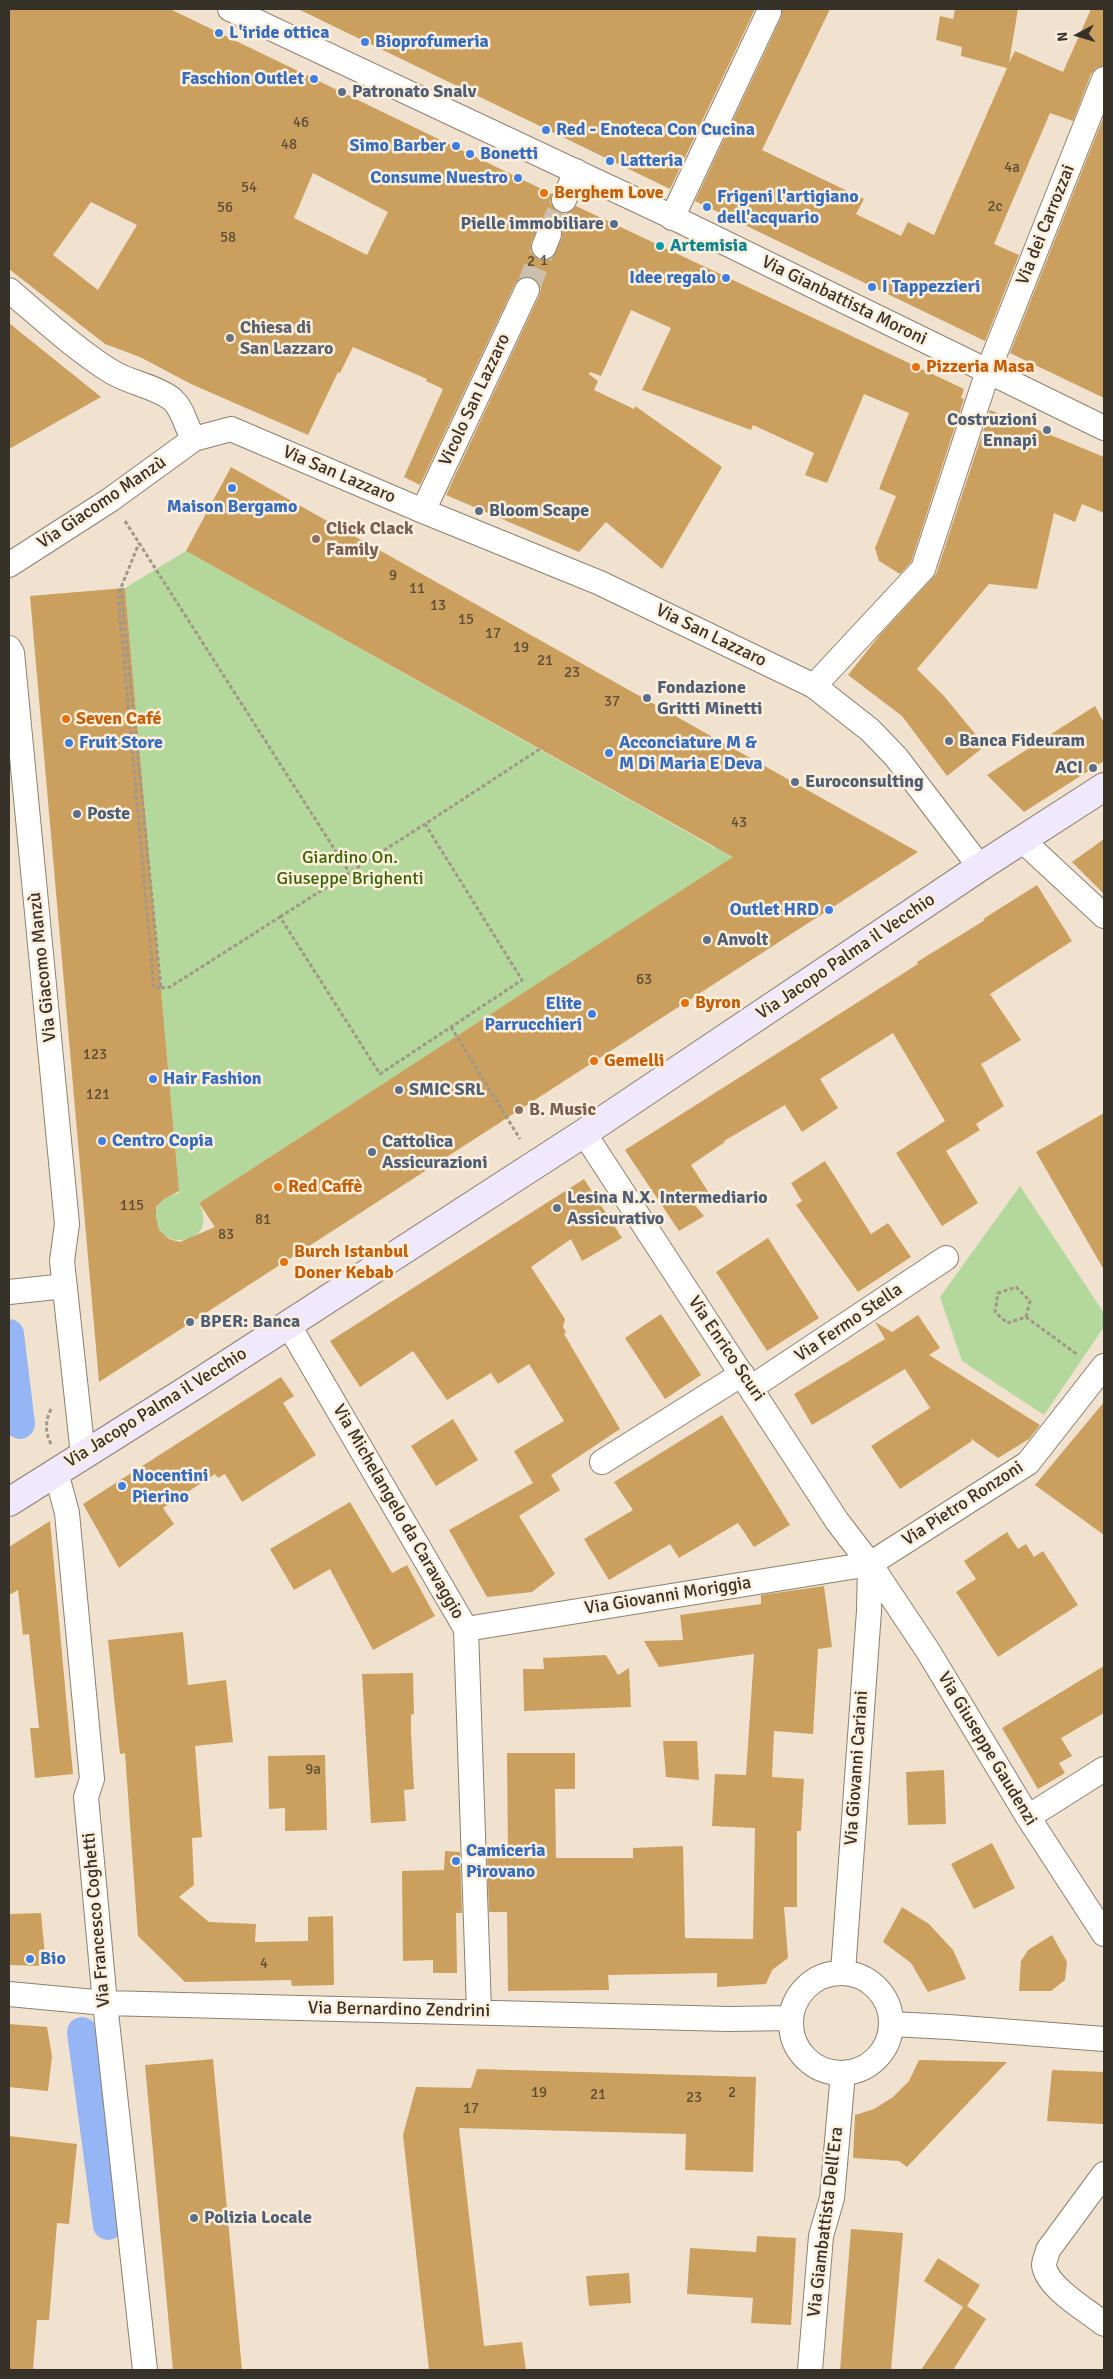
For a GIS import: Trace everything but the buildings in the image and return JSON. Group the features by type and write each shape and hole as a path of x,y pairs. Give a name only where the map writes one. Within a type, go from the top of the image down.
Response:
{"street":[{"name":"Via Gianbattista Moroni","path":"230,9 672,218 1104,428"},
{"path":"672,218 769,12"},
{"name":"Via dei Carrozzai","path":"988,371 1104,79"},
{"path":"564,200 576,172"},
{"path":"9,290 87,355 114,372 173,400 182,412 188,430 194,439"},
{"name":"Vicolo San Lazzaro","path":"424,511 527,290"},
{"path":"814,686 923,569 988,371"},
{"name":"Via San Lazzaro","path":"194,439 231,429 424,511 600,582 814,686 870,730 896,756 980,867"},
{"name":"Via Giacomo Manzù","path":"9,565 110,500 194,439"},
{"name":"Via Giacomo Manzù","path":"9,648 12,652 67,1224 62,1261 83,1455"},
{"name":"Via Jacopo Palma il Vecchio","path":"9,1502 584,1133 980,867 1104,787"},
{"path":"1022,840 1104,916"},
{"name":"Via Enrico Scuri","path":"584,1133 837,1521 870,1564"},
{"name":"Via Fermo Stella","path":"602,1462 747,1381 946,1258"},
{"path":"15,1291 65,1286"},
{"name":"Via Michelangelo da Caravaggio","path":"288,1324 466,1629 480,2011"},
{"name":"Via Pietro Ronzoni","path":"870,1564 1028,1463 1102,1368"},
{"name":"Via Francesco Coghetti","path":"56,1472 67,1513 92,1779 86,1797 105,2004 145,2370"},
{"name":"Via Giovanni Moriggia","path":"466,1629 870,1564"},
{"name":"Via Giuseppe Gaudenzi","path":"870,1564 928,1651 1028,1817 1104,1934"},
{"name":"Via Giovanni Cariani","path":"843,1972 870,1564"},
{"path":"1028,1817 1104,1769"},
{"path":"843,1972 858,1975 872,1983 883,1994 890,2009 892,2024 889,2039 882,2053 872,2063 858,2070 843,2074 826,2071 811,2064 799,2051 792,2035 791,2018 794,2003 802,1990 814,1980 828,1974 843,1972"},
{"name":"Via Bernardino Zendrini","path":"9,1994 105,2004 480,2011 729,2019 791,2018"},
{"path":"892,2024 1104,2039"},
{"name":"Via Giambattista Dell'Era","path":"810,2370 821,2236 832,2198 843,2074"},
{"path":"1104,2174 1048,2250 1044,2264 1047,2275 1055,2286 1104,2324"}],"path":[{"path":"110,500 350,872"},
{"path":"139,543 118,595 154,988 170,987 543,747"},
{"path":"121,588 161,988"},
{"path":"280,917 380,1074 522,980 425,824"},
{"path":"451,1027 536,1164"},
{"path":"1016,1287 1030,1300 1026,1317 1007,1324 994,1312 998,1293 1016,1287"},
{"path":"1026,1317 1102,1368"}],"green space":[{"name":"Giardino On. Giuseppe Brighenti","path":"186,551 715,848 717,843 744,858 714,870 199,1203 203,1218 201,1230 193,1237 183,1240 172,1239 163,1234 156,1225 156,1211 159,1204 171,1195 179,1193 125,588"},
{"path":"1020,1186 1104,1313 1104,1327 1044,1415 962,1361 940,1297"}],"waterway":[{"path":"9,1334 20,1424"},
{"path":"82,2032 108,2225"}],"tunnel":[{"path":"549,234 564,200"},
{"path":"527,290 544,247"}],"place":[{"name":"L'iride ottica","path":"219,33"},
{"name":"Bioprofumeria","path":"365,42"},
{"name":"Faschion Outlet","path":"314,79"},
{"name":"Patronato Snalv","path":"342,92"},
{"name":"Red - Enoteca Con Cucina","path":"546,130"},
{"name":"Simo Barber","path":"456,146"},
{"name":"Bonetti","path":"470,154"},
{"name":"Latteria","path":"610,161"},
{"name":"Consume Nuestro","path":"518,178"},
{"name":"Berghem Love","path":"544,193"},
{"name":"Frigeni l'artigiano dell'acquario","path":"707,207"},
{"name":"Pielle immobiliare","path":"614,224"},
{"name":"Artemisia","path":"660,246"},
{"name":"Idee regalo","path":"726,278"},
{"name":"I Tappezzieri","path":"872,287"},
{"name":"Chiesa di San Lazzaro","path":"230,338"},
{"name":"Pizzeria Masa","path":"916,367"},
{"name":"Costruzioni Ennapi","path":"1047,430"},
{"name":"Maison Bergamo","path":"232,488"},
{"name":"Bloom Scape","path":"479,511"},
{"name":"Click Clack Family","path":"316,539"},
{"name":"Fondazione Gritti Minetti","path":"647,698"},
{"name":"Seven Café","path":"66,719"},
{"name":"Banca Fideuram","path":"949,741"},
{"name":"Fruit Store","path":"69,743"},
{"name":"Acconciature M & M Di Maria E Deva","path":"609,753"},
{"name":"ACI","path":"1093,768"},
{"name":"Euroconsulting","path":"795,782"},
{"name":"Poste","path":"77,814"},
{"name":"Outlet HRD","path":"829,910"},
{"name":"Anvolt","path":"707,940"},
{"name":"Byron","path":"685,1003"},
{"name":"Elite Parrucchieri","path":"592,1014"},
{"name":"Gemelli","path":"594,1061"},
{"name":"Hair Fashion","path":"153,1079"},
{"name":"SMIC SRL","path":"399,1090"},
{"name":"B. Music","path":"519,1110"},
{"name":"Centro Copia","path":"102,1141"},
{"name":"Cattolica Assicurazioni","path":"372,1152"},
{"name":"Red Caffè","path":"278,1187"},
{"name":"Lesina N.X. Intermediario Assicurativo","path":"557,1208"},
{"name":"Burch Istanbul Doner Kebab","path":"284,1262"},
{"name":"BPER: Banca","path":"190,1322"},
{"name":"Nocentini Pierino","path":"122,1486"},
{"name":"Camiceria Pirovano","path":"456,1861"},
{"name":"Bio","path":"30,1959"},
{"name":"Polizia Locale","path":"194,2218"}]}
